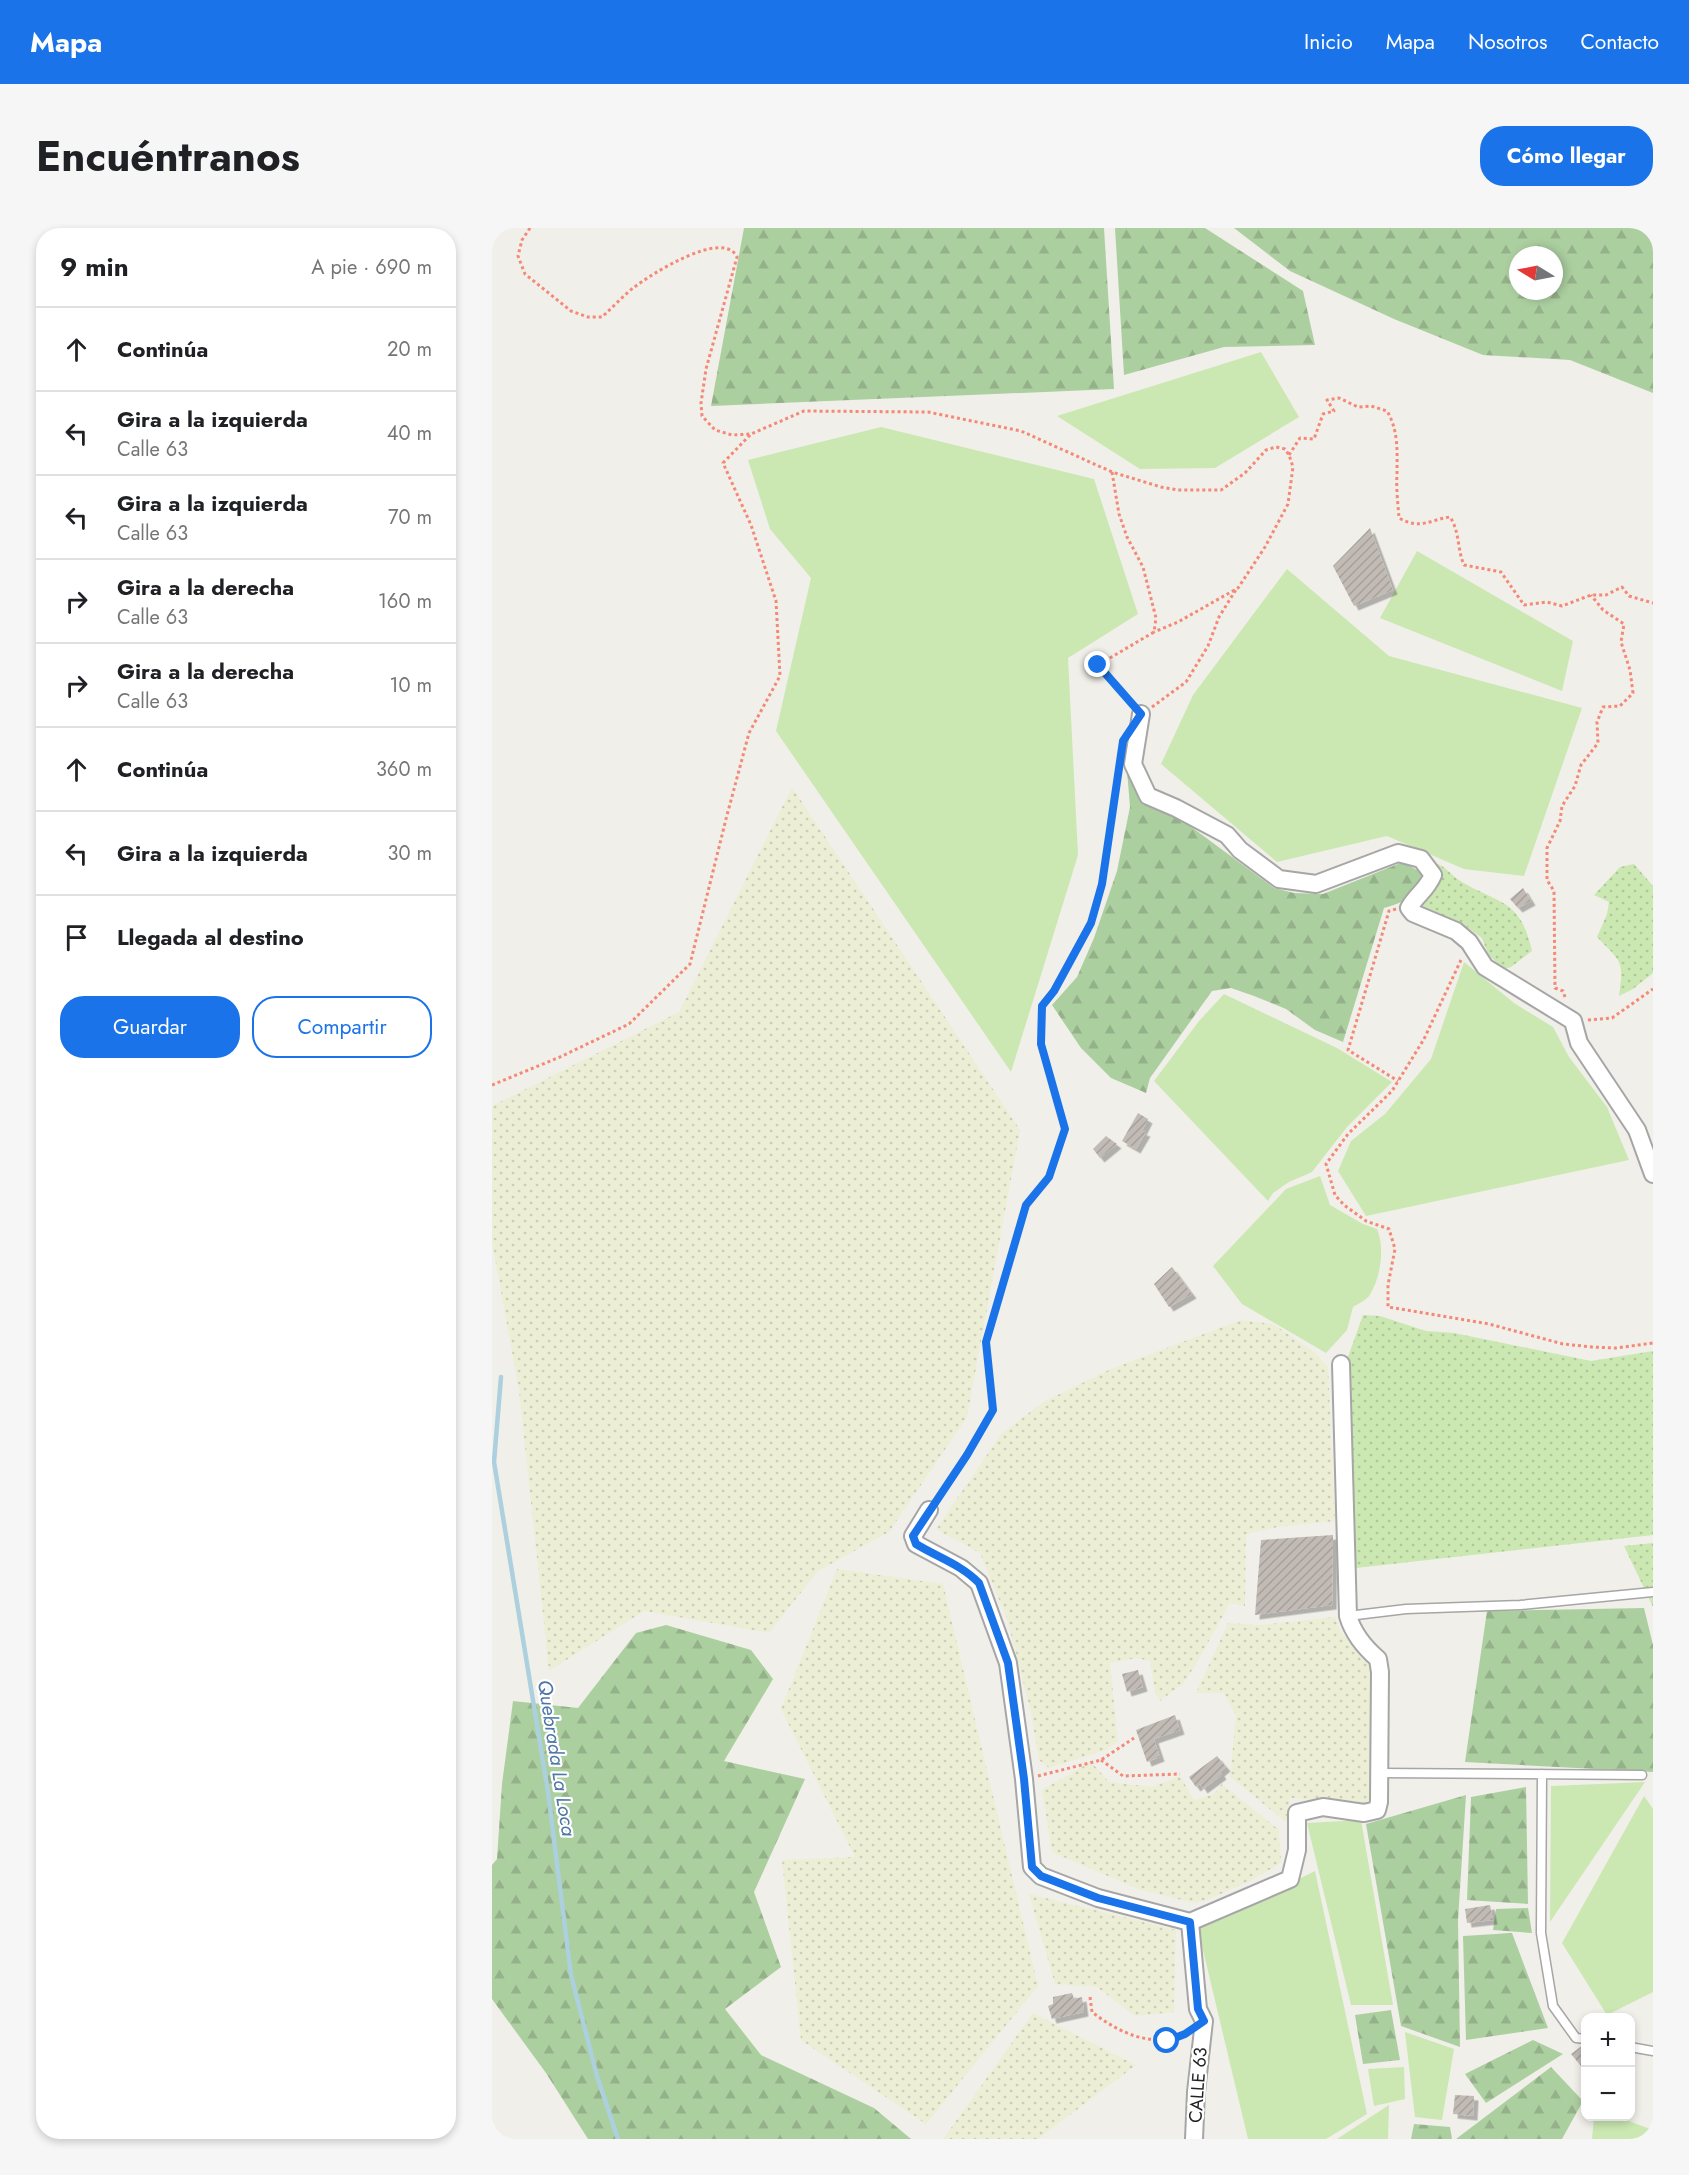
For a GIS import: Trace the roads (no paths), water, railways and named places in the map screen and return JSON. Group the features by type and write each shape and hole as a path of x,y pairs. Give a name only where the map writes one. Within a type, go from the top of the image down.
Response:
{"street":[{"path":"1141,714 1133,764 1148,796 1227,835 1240,850 1279,879 1316,884 1398,853 1421,859 1433,875 1428,887 1414,899 1409,908 1413,913 1456,931 1469,942 1485,967 1573,1021 1579,1043 1637,1130 1653,1174"},
{"path":"929,1510 913,1536 916,1544 961,1568 979,1583 1008,1663 1024,1779 1032,1867 1041,1876 1098,1898 1190,1922 1290,1879 1297,1850 1297,1813 1323,1807 1364,1813 1377,1810 1379,1802 1380,1672 1378,1659 1367,1649 1351,1626 1348,1616 1341,1364"},
{"name":"CALLE 63","path":"1190,1922 1198,2009 1204,2021 1196,2092 1194,2139"}],"lane":[{"path":"1348,1616 1406,1610 1520,1605 1653,1592"},
{"path":"1378,1773 1642,1775"},
{"path":"1542,1774 1541,1934 1553,2006 1576,2038 1581,2038"},
{"path":"1635,2048 1653,2051"}],"waterway":[{"name":"Quebrada La Loca","path":"501,1377 494,1462 548,1792 571,1975 597,2076 618,2139"}]}
